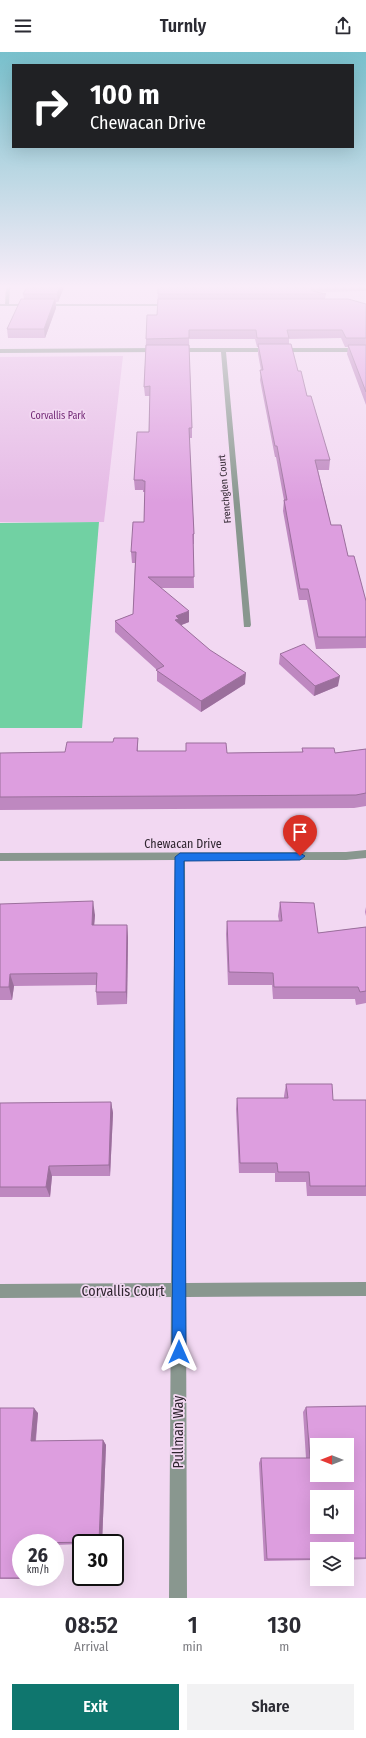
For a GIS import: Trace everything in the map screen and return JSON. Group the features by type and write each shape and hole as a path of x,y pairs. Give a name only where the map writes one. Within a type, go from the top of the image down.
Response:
{"street":[{"name":"Frenchglen Court","path":"224,359 247,625"},
{"name":"Chewacan Drive","path":"0,857 346,856 366,854"},
{"name":"Pullman Way","path":"178,1598 180,857"},
{"name":"Corvallis Court","path":"0,1291 366,1289"}],"green space":[{"name":"Corvallis Park","path":"0,359 123,359 104,522 0,522"}],"shaded area":[{"path":"99,522 82,728 0,728 0,523"}],"building":[{"path":"145,359 190,359 192,428 189,428 194,534 194,577 148,577 189,611 176,616 179,619 175,620 210,650 246,673 201,701 156,670 164,666 115,621 133,614 136,552 131,552 133,522 144,522 145,481 134,480 137,432 149,432 150,386 144,387"},
{"path":"261,359 295,359 298,371 301,371 307,396 311,396 330,460 315,460 331,525 341,525 348,556 354,556 366,601 366,637 318,637 308,589 300,589 284,500 287,500 260,370 263,370"},
{"path":"353,359 366,359 366,392"},
{"path":"304,644 340,676 315,686 280,654"},
{"path":"114,738 138,738 137,751 186,751 186,743 226,743 227,753 303,752 302,748 334,748 335,753 366,749 366,793 356,795 0,797 0,753 65,752 67,742 113,742"},
{"path":"93,901 92,925 127,925 126,992 96,992 97,973 10,974 9,987 0,987 0,904"},
{"path":"280,902 314,903 318,933 366,927 366,991 360,992 358,987 274,987 273,973 229,972 227,921 282,921"},
{"path":"286,1084 332,1084 333,1100 366,1100 366,1186 310,1186 309,1172 278,1172 277,1163 240,1163 237,1098 288,1098"},
{"path":"111,1102 109,1165 49,1166 46,1187 0,1187 0,1103"},
{"path":"366,1406 366,1558 354,1558 354,1542 310,1542 310,1559 267,1559 261,1458 310,1458 306,1407"},
{"path":"0,1408 34,1408 31,1441 103,1440 99,1534 72,1534 72,1542 64,1542 64,1534 12,1534 12,1578 0,1578"}],"route":[{"path":"179,1352 180,857 300,856"}]}
